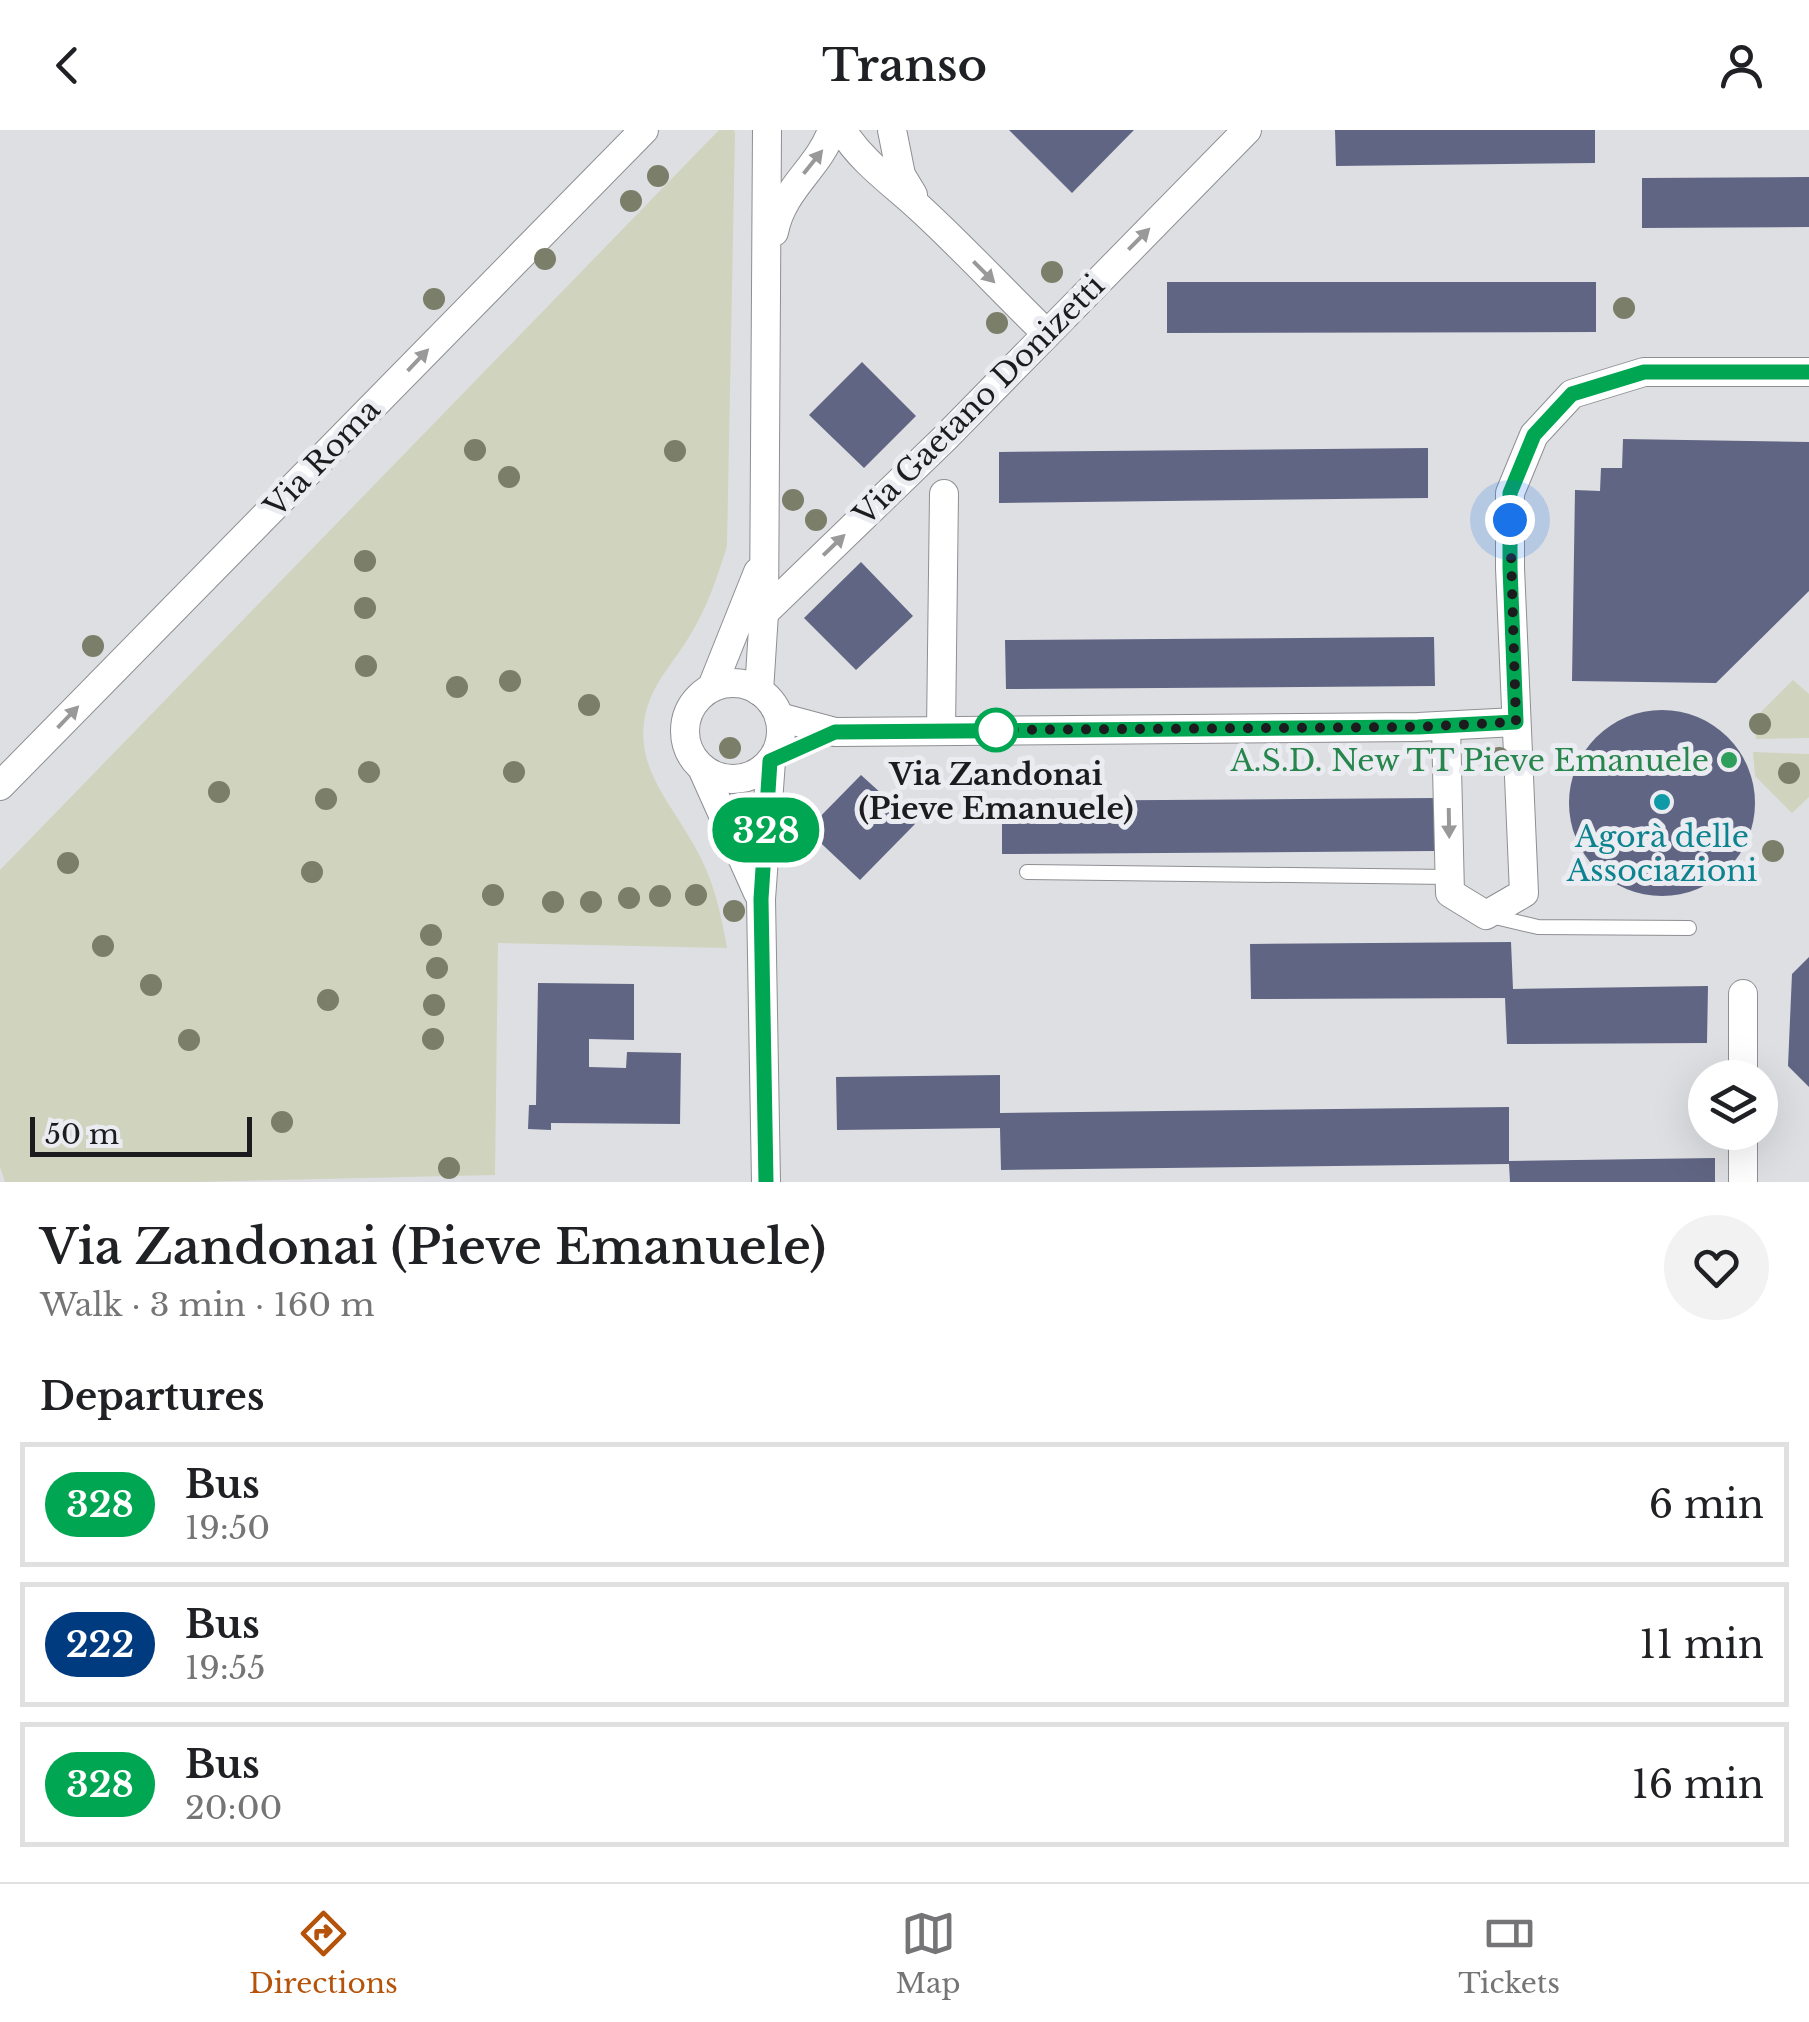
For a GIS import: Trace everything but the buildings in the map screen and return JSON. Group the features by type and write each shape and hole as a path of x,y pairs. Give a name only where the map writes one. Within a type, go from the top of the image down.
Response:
{"street":[{"name":"Via Roma","path":"0,786 644,130"},
{"path":"759,691 764,613 768,130"},
{"path":"768,258 776,221 792,187 827,144 832,130"},
{"path":"842,130 891,185 922,210 1046,334"},
{"path":"892,130 902,175 922,210"},
{"name":"Via Gaetano Donizetti","path":"764,613 945,438 1247,130"},
{"path":"1446,726 1450,893 1486,915 1524,893 1510,493 1534,435 1572,394 1619,377 1644,372 1809,372"},
{"path":"941,731 944,494"},
{"path":"712,688 764,557"},
{"path":"728,684 744,684 759,691 779,717 778,748 770,761 760,772 730,780 702,768 692,757 684,731 699,696 728,684"},
{"path":"779,717 835,732 1516,722"},
{"path":"770,761 835,732"},
{"path":"766,1182 761,899 770,761"},
{"path":"702,768 761,899"},
{"path":"1743,994 1743,1060"},
{"path":"1743,1150 1744,1182"}],"lane":[{"path":"1028,872 1450,876"},
{"path":"1486,915 1538,927 1689,928"}],"green space":[{"path":"719,130 735,133 727,546 701,615 649,702 644,743 654,779 707,871 727,948 498,943 495,1175 5,1182 0,1167 0,870"},
{"path":"1793,680 1809,694 1809,738 1756,739 1755,718"},
{"path":"1753,752 1809,754 1809,797 1792,813 1755,776"}],"bus line":[{"name":"328","path":"766,1182 761,899 770,761 835,732 1418,727 1516,722 1510,493 1534,435 1572,394 1619,377 1644,372 1809,372"}],"place":[{"name":"Via Zandonai (Pieve Emanuele)","path":"996,730"},
{"name":"A.S.D. New TT Pieve Emanuele","path":"1729,760"},
{"name":"Agorà delle Associazioni","path":"1662,802"}],"route":[{"path":"996,730 1418,727 1516,722 1510,520"}]}
